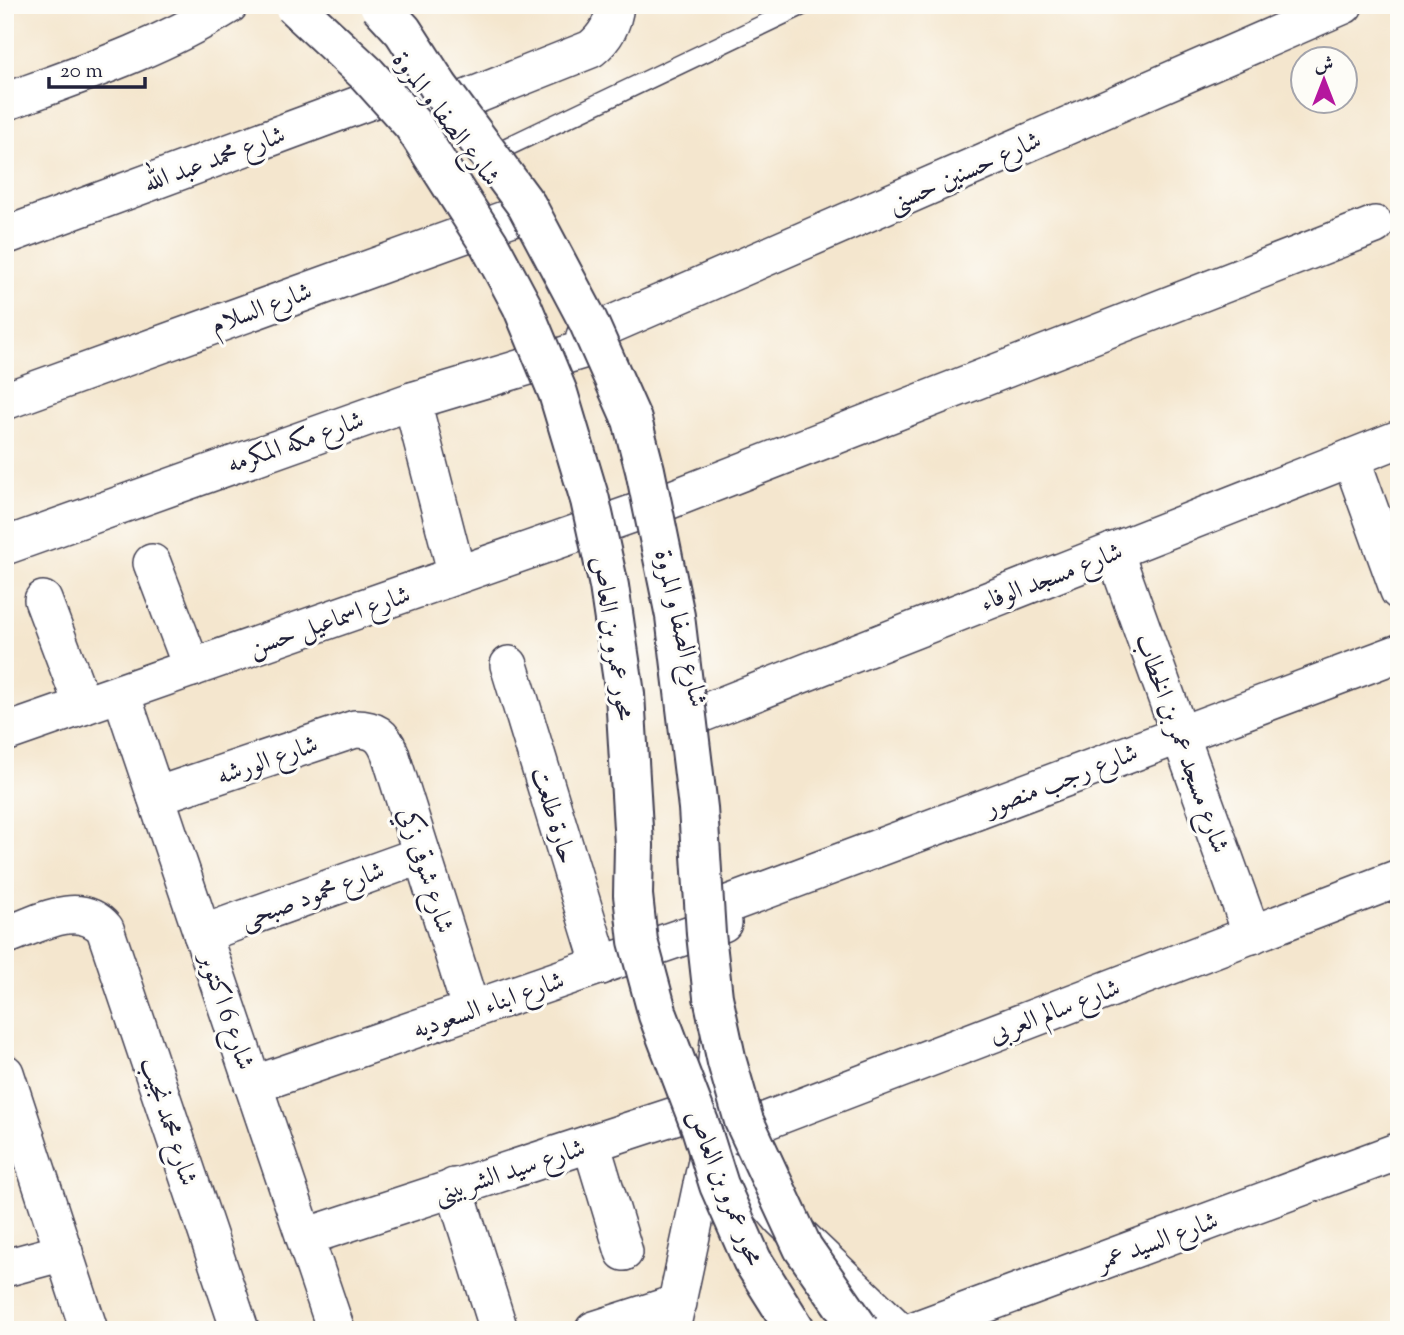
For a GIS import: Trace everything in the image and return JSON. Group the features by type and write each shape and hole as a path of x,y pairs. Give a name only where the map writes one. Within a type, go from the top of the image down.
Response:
{"main road":[{"name":"محور عمرو بن العاص","path":"293,5 367,74 413,125 489,244 522,306 558,393 593,512 609,586 625,694 634,845 633,895 638,941 658,1015 701,1128 719,1185 752,1260 796,1330"},
{"name":"محور عمرو بن العاص","path":"379,5 403,31 439,86 527,206 587,321 632,420 676,617 698,808 713,998 727,1062 744,1121 803,1248 860,1330"}],"street":[{"path":"5,102 147,48 204,21 229,5"},
{"name":"شارع الصفا و المروة","path":"358,5 433,94 481,160 518,215 587,342 620,418 652,507 689,642 713,777 723,915 722,1005 709,1152 675,1316"},
{"name":"شارع محمد عبد الله","path":"5,236 433,94 591,49 601,41 608,30 615,5"},
{"name":"شارع حسنين حسنى","path":"587,342 1344,5"},
{"name":"شارع السلام","path":"5,401 518,215"},
{"name":"شارع اسماعيل حسن","path":"5,733 652,507 1375,225"},
{"name":"شارع مكه المكرمه","path":"5,546 412,401 587,342"},
{"path":"412,401 457,575"},
{"name":"شارع مسجد الوفاء","path":"703,713 1399,439"},
{"path":"1351,458 1399,591"},
{"name":"شارع مسجد عمر بن الخطاب","path":"1115,551 1252,935"},
{"path":"152,563 192,668"},
{"path":"43,600 83,706"},
{"name":"شارع رجب منصور","path":"723,915 1180,735 1399,653"},
{"name":"حارة طلعت","path":"509,665 601,965"},
{"name":"شارع 6 اكتوبر","path":"121,692 336,1330"},
{"name":"شارع الورشه","path":"156,796 355,729 378,733"},
{"name":"شارع شوقى زكي","path":"378,733 386,742 390,753 471,1010"},
{"name":"شارع محمود صبحى","path":"202,934 422,855"},
{"name":"شارع سالم العربى","path":"709,1152 1399,878"},
{"name":"شارع محمد نجيب","path":"5,936 73,913 91,917 99,922 109,938 240,1330"},
{"name":"شارع ابناء السعوديه","path":"253,1085 601,965 723,915"},
{"path":"8,1091 89,1330"},
{"name":"شارع سيد الشربينى","path":"304,1237 714,1103"},
{"path":"591,1143 624,1252"},
{"name":"شارع السيد عمر","path":"915,1330 1399,1151"},
{"path":"709,1152 767,1199 781,1218 898,1330"},
{"path":"454,1187 499,1330"},
{"path":"5,1268 64,1252"},
{"path":"594,1330 675,1316"}],"lane":[{"path":"481,160 804,5"}]}
